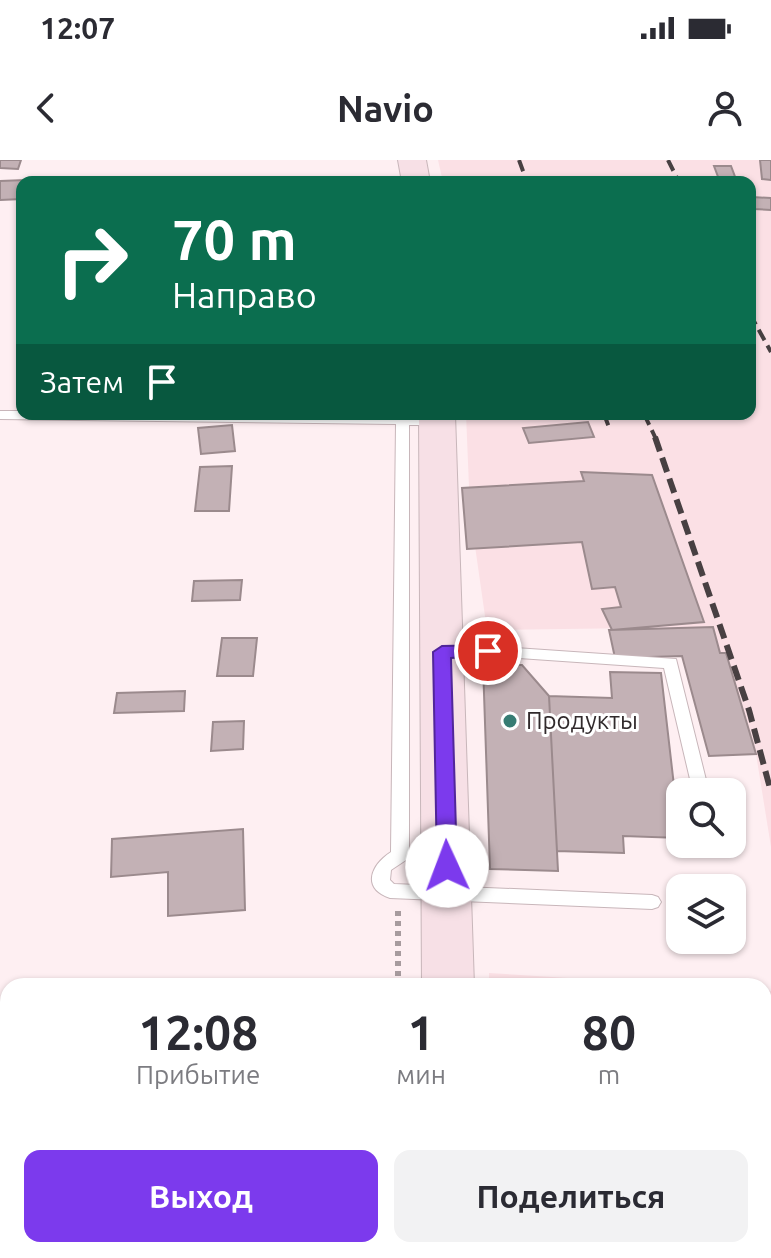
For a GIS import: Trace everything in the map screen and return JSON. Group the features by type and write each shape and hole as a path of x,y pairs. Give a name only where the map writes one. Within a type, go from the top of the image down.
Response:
{"main road":[{"path":"425,420 442,652 448,978"}],"lane":[{"path":"425,420 400,855 383,866 381,883 390,891 652,902"},
{"path":"442,652 488,651 671,663 698,778"},
{"path":"419,1258 442,1258"}],"shaded area":[{"path":"438,160 771,160 771,847 756,754 726,653 720,653 713,627 487,630 470,511 466,420 756,420 756,176 442,176"},
{"path":"489,973 569,978 489,978"}],"building":[{"path":"0,160 21,160 18,169 0,168"},
{"path":"760,160 771,160 771,180 762,179"},
{"path":"714,166 731,166 735,176 718,176"},
{"path":"16,180 16,199 0,200 0,181"},
{"path":"756,197 771,198 771,210 756,209"},
{"path":"588,422 594,437 529,443 523,428"},
{"path":"232,425 235,451 201,454 198,428"},
{"path":"232,466 229,511 195,511 200,467"},
{"path":"581,472 652,475 704,622 612,630 602,609 621,607 615,587 592,589 582,542 467,549 462,488 584,481"},
{"path":"242,580 240,600 192,601 194,581"},
{"path":"713,627 720,653 726,653 756,754 709,756 682,656 615,658 609,630"},
{"path":"222,638 257,638 253,676 217,676"},
{"path":"483,664 522,665 549,696 558,871 490,869"},
{"path":"610,672 661,673 673,778 666,778 666,838 623,836 624,853 557,851 549,696 612,698"},
{"path":"185,691 184,711 114,713 117,693"},
{"path":"244,721 243,749 211,751 213,722"},
{"path":"243,829 245,910 168,916 168,872 111,877 112,839"}],"railway":[{"path":"519,160 525,176"},
{"path":"668,160 676,176"},
{"path":"756,325 771,352"},
{"path":"606,420 610,430"},
{"path":"647,420 656,439"},
{"path":"655,437 749,710 771,792"}],"place":[{"name":"Продукты","path":"510,721"}],"route":[{"path":"447,866 442,652 488,651"}]}
